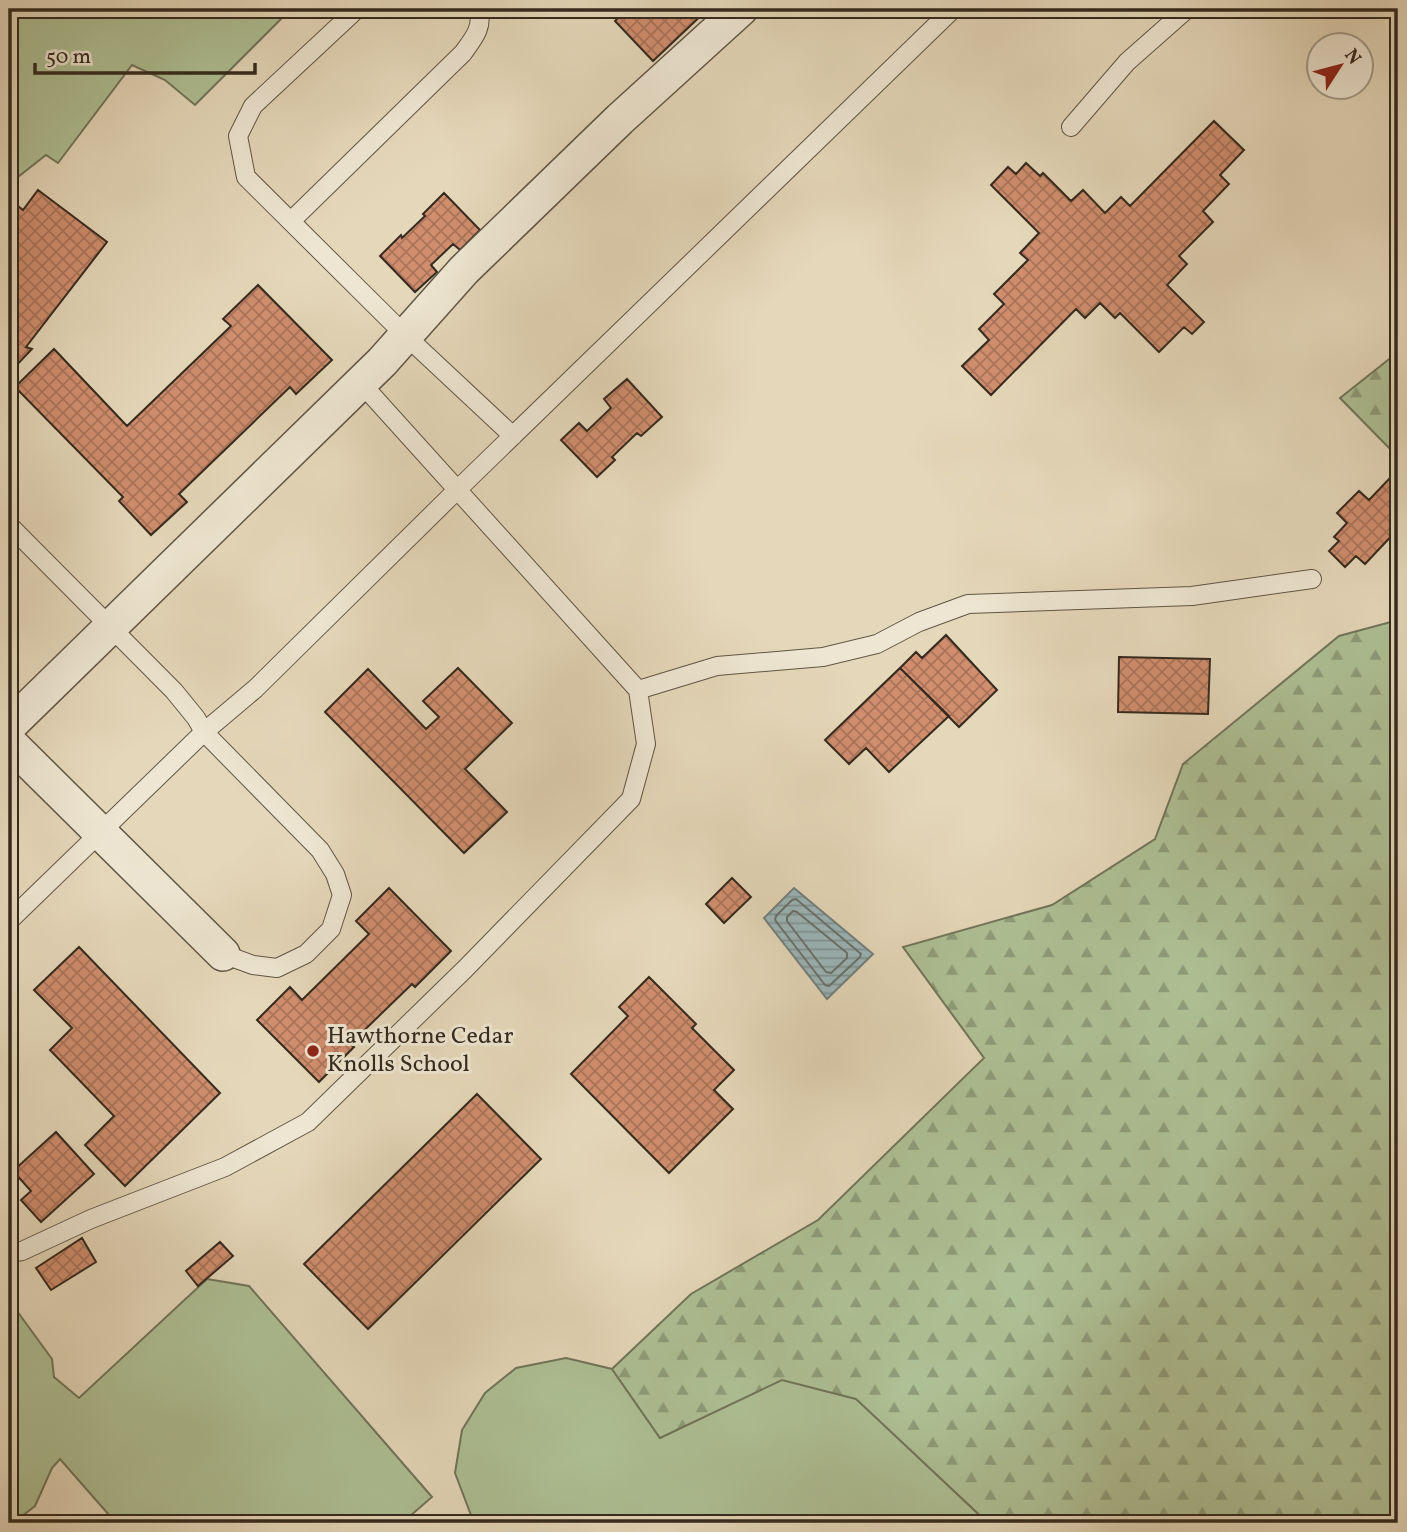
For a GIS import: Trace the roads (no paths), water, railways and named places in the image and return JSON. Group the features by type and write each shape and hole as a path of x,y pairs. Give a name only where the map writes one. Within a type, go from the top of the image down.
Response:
{"street":[{"path":"9,726 361,383 464,271 620,119 741,9"},
{"path":"9,742 223,954"}],"lane":[{"path":"358,9 253,106 238,136 246,177 406,336 513,436"},
{"path":"291,221 463,53 478,32 481,16 478,9"},
{"path":"9,921 204,732 255,689 953,9"},
{"path":"1071,127 1127,62 1187,9"},
{"path":"9,1253 22,1251 91,1219 225,1167 308,1122 465,969 631,799 646,744 638,690 361,383"},
{"path":"9,525 174,691 204,732 320,850 335,874 342,895 331,929 306,954 277,968 253,965 223,954"},
{"path":"638,690 717,666 823,657 877,645 919,622 968,604 1192,596 1312,579"}],"water":[{"path":"794,888 873,954 827,999 764,918"}],"place":[{"name":"Hawthorne Cedar Knolls School","path":"313,1051"}]}
